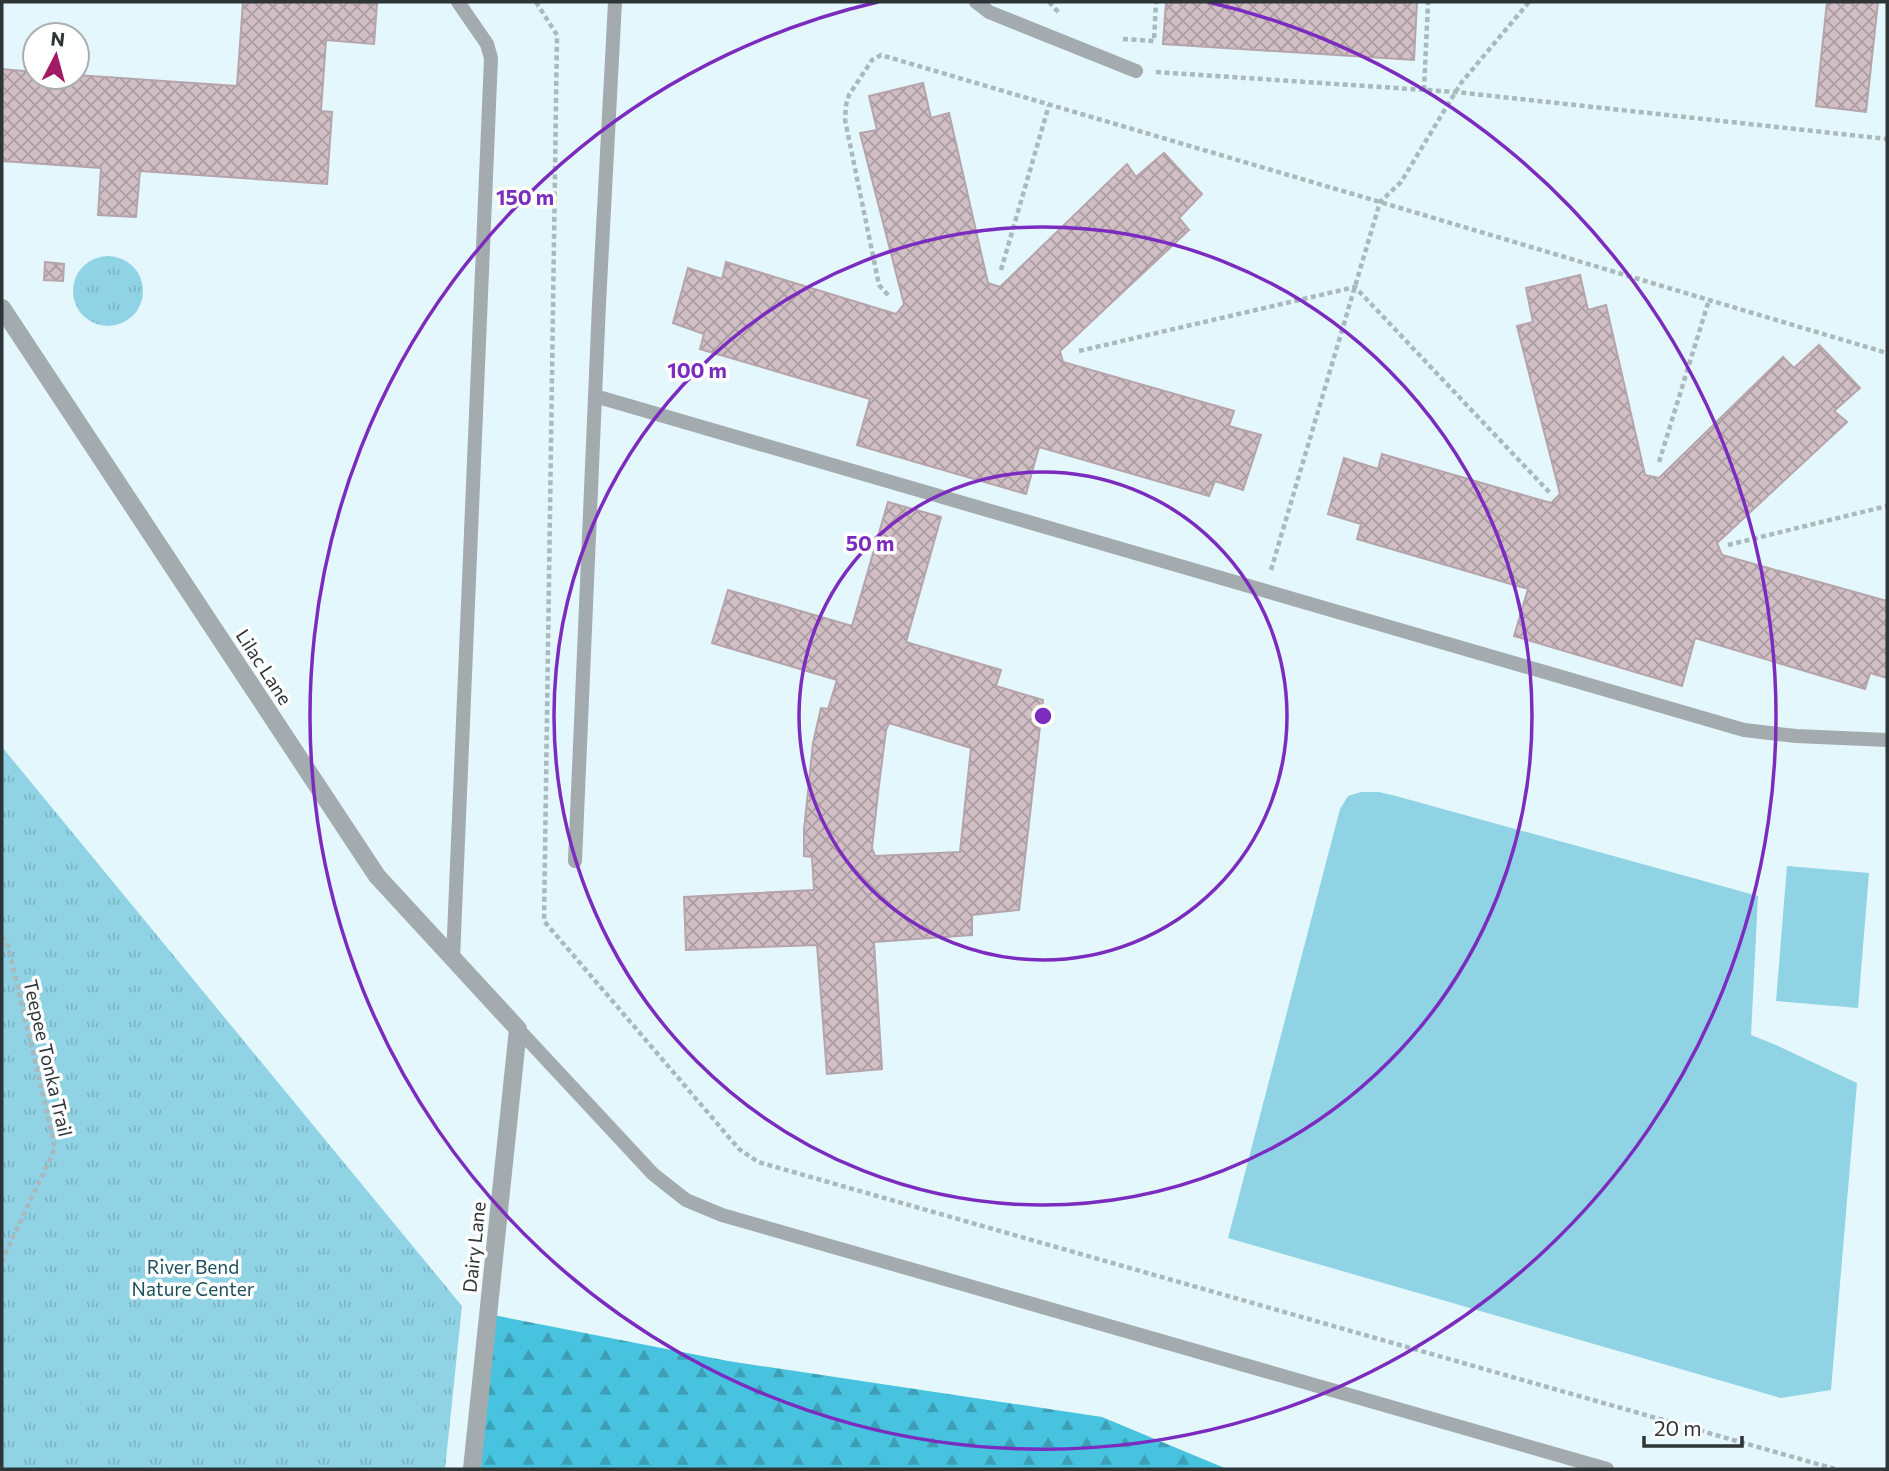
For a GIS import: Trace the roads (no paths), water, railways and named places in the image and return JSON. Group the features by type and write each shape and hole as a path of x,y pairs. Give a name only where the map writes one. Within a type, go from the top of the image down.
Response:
{"street":[{"name":"Lilac Lane","path":"2,308 377,876 518,1029"},
{"name":"Dairy Lane","path":"472,1469 518,1029"}],"lane":[{"path":"453,959 491,58 487,44 458,2"},
{"path":"575,861 615,2"},
{"path":"976,2 989,12 1136,71"},
{"path":"595,396 1744,730 1796,736 1887,740"},
{"path":"518,1029 653,1174 686,1200 722,1215 1607,1469"}],"park label":[{"name":"River Bend Nature Center","path":"193,1278"}]}
